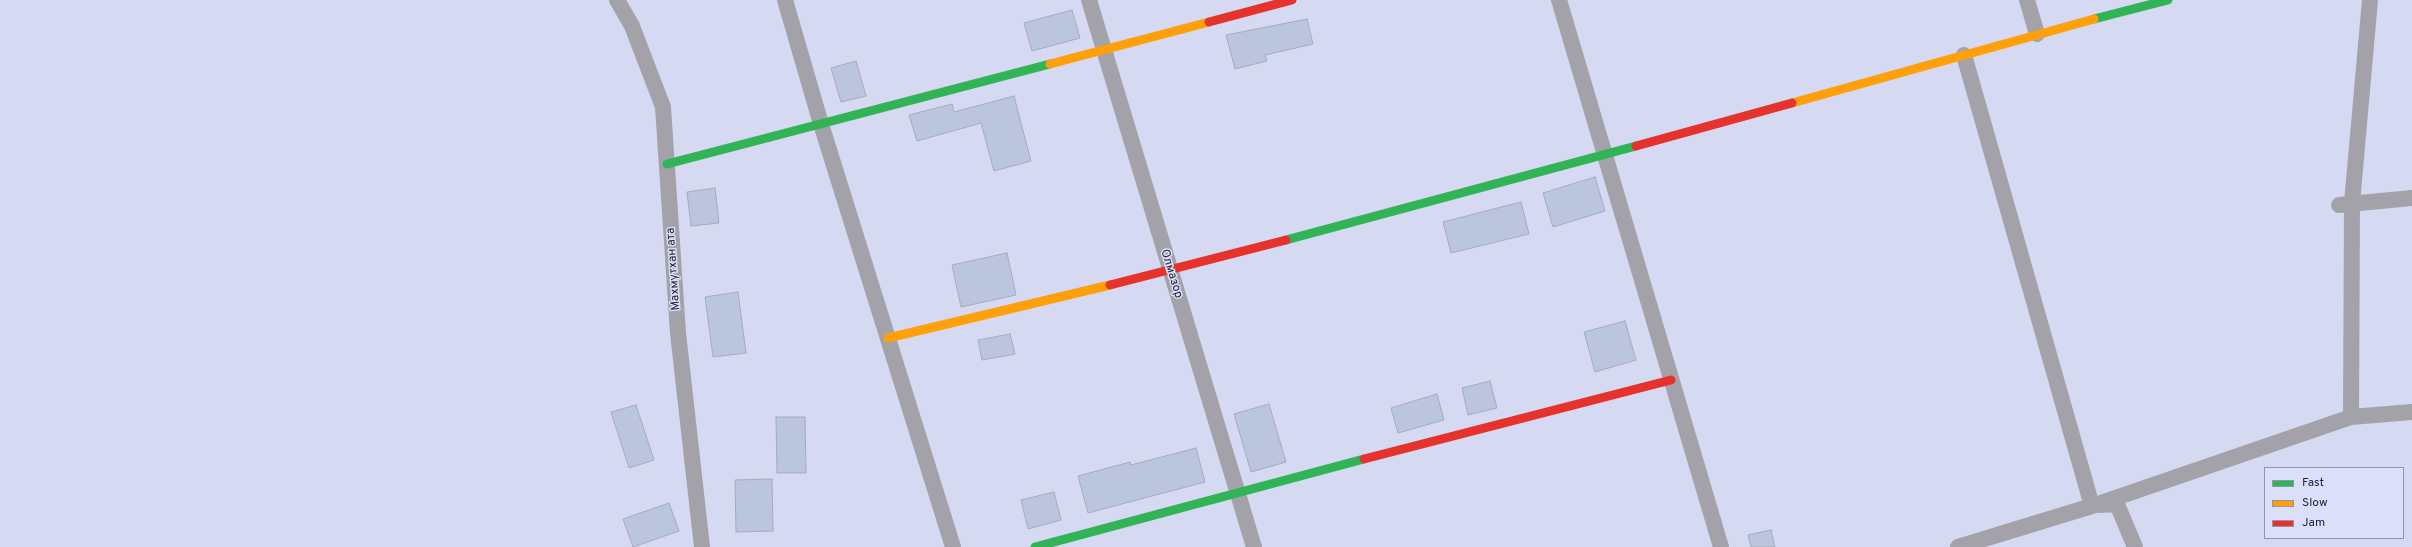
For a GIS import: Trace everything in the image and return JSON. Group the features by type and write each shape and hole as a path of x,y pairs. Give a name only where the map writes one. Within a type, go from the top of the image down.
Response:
{"street":[{"name":"Махмутхан ата","path":"617,0 632,26 663,107 678,333 702,547"},
{"path":"785,0 821,124 953,547"},
{"name":"Олмазор","path":"1089,0 1254,547"},
{"path":"667,164 1292,0"},
{"path":"1559,0 1721,547"},
{"path":"2027,0 2037,34"},
{"path":"888,338 1170,271 1605,155 2037,34 2168,0"},
{"path":"2351,417 2345,204 2370,0"},
{"path":"1964,55 2092,506"},
{"path":"2345,204 2412,198"},
{"path":"1035,547 1237,492 1671,380"},
{"path":"1958,547 2092,506 2351,417 2412,412"},
{"path":"2092,506 2117,504 2135,547"}],"building":[{"path":"1072,10 1080,38 1032,51 1024,23"},
{"path":"1307,19 1313,44 1265,55 1267,61 1235,69 1226,35"},
{"path":"856,61 866,96 841,102 831,68"},
{"path":"1014,96 1031,161 994,171 981,123 917,141 909,115 952,104 954,112"},
{"path":"1595,177 1605,211 1553,227 1543,193"},
{"path":"715,188 719,223 691,226 687,192"},
{"path":"1521,202 1529,234 1451,253 1443,222"},
{"path":"1007,253 1016,295 961,307 952,265"},
{"path":"738,292 746,353 713,357 705,297"},
{"path":"1625,321 1636,360 1595,372 1584,332"},
{"path":"1010,334 1015,354 982,360 978,340"},
{"path":"1490,381 1497,408 1468,415 1462,388"},
{"path":"1437,394 1444,420 1398,433 1391,408"},
{"path":"1269,404 1286,462 1251,472 1234,414"},
{"path":"636,405 654,460 629,468 611,412"},
{"path":"776,417 805,417 806,473 777,473"},
{"path":"1196,448 1205,482 1088,513 1078,476 1130,462 1131,465"},
{"path":"772,479 773,531 736,532 735,480"},
{"path":"1054,492 1061,520 1028,529 1021,500"},
{"path":"669,503 679,531 633,547 623,519"},
{"path":"1771,530 1775,547 1751,547 1748,535"}],"traffic: fast":[{"path":"2094,19 2168,0"},
{"path":"667,164 1050,64"},
{"path":"1286,240 1636,146"},
{"path":"1035,547 1364,459"}],"traffic: slow":[{"path":"1792,103 2094,19"},
{"path":"1050,64 1209,22"},
{"path":"888,338 1110,285"}],"traffic: jam":[{"path":"1209,22 1292,0"},
{"path":"1636,146 1792,103"},
{"path":"1110,285 1286,240"},
{"path":"1364,459 1671,380"}]}
